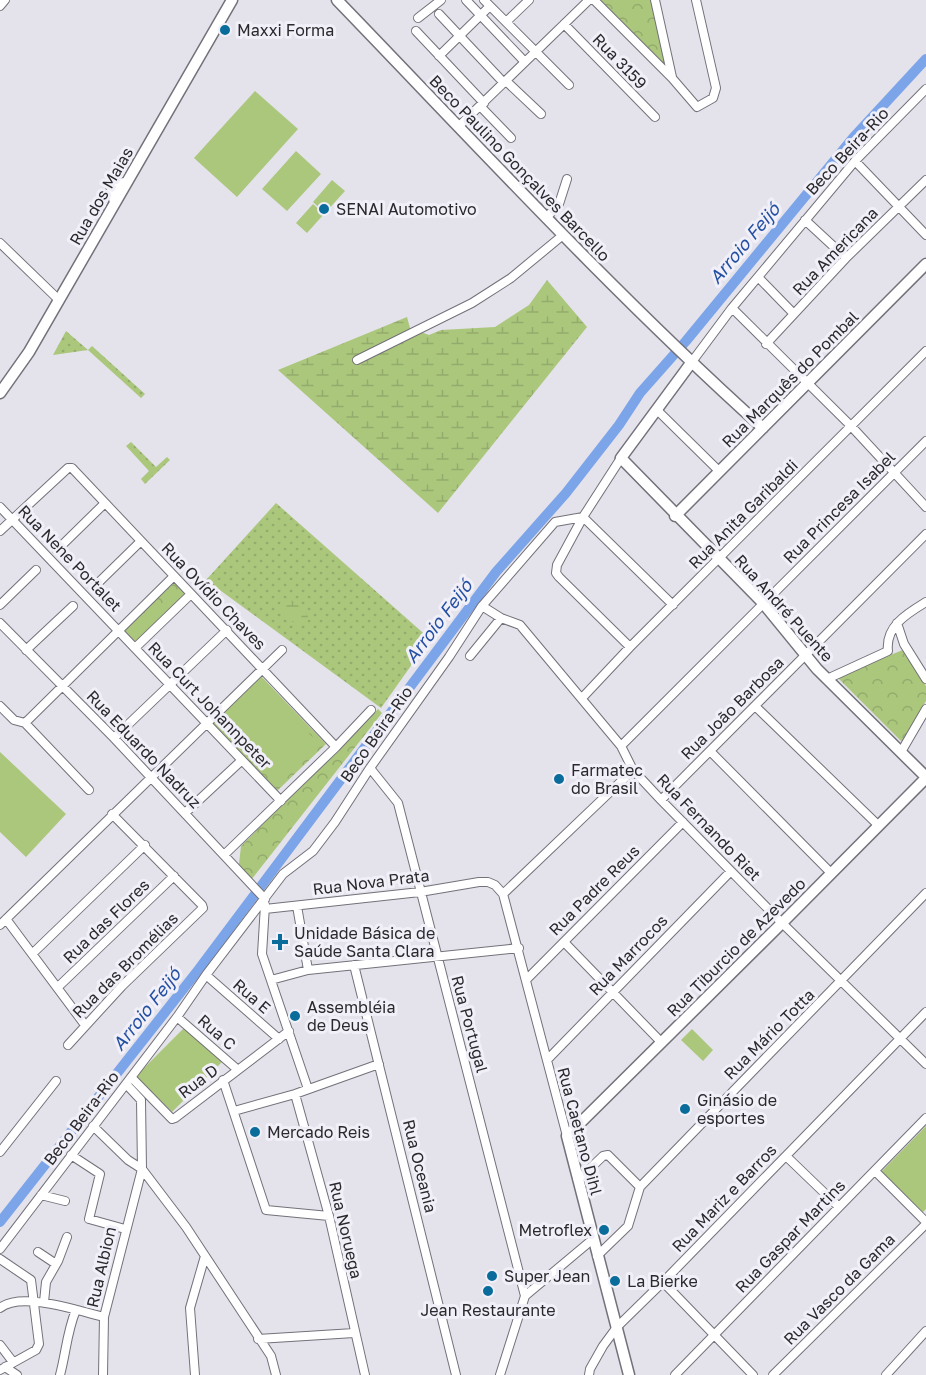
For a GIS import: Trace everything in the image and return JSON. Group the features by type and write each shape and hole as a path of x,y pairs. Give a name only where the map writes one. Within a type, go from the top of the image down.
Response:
{"main road":[{"name":"Rua dos Maias","path":"0,393 29,352 224,6 232,0"},
{"name":"Beco Paulino Gonçalves Barcello","path":"337,0 546,218 671,344 763,428"},
{"name":"Rua Marquês do Pombal","path":"675,516 926,264"},
{"name":"Beco Beira-Rio","path":"621,458 657,410 687,359"},
{"name":"Rua André Puente","path":"621,458 762,603 827,679 926,778"},
{"name":"Rua Tiburcio de Azevedo","path":"567,1136 926,778"},
{"name":"Rua Caetano Dihl","path":"567,1136 629,1375"}],"street":[{"path":"0,6 5,0"},
{"path":"418,18 441,0"},
{"path":"466,0 525,62"},
{"path":"506,22 529,0"},
{"path":"459,126 589,0"},
{"path":"594,0 672,78 697,107 713,98 716,88 696,0"},
{"path":"655,0 672,78"},
{"path":"439,56 480,16 487,3 569,85"},
{"path":"439,14 505,82 541,114"},
{"name":"Rua 3159","path":"564,24 655,117"},
{"path":"416,31 511,138"},
{"name":"Beco Beira-Rio","path":"687,359 855,161 926,89"},
{"path":"855,161 926,235"},
{"path":"546,218 559,204 567,179"},
{"name":"Rua Americana","path":"766,344 846,258 926,180"},
{"path":"805,220 846,258"},
{"path":"357,360 472,303 511,278 563,235"},
{"path":"0,243 59,300"},
{"path":"758,277 794,314"},
{"path":"732,308 851,426 926,507"},
{"name":"Rua Anita Garibaldi","path":"582,698 630,647 926,351"},
{"path":"657,410 719,471"},
{"name":"Rua Princesa Isabel","path":"621,746 926,441"},
{"name":"Beco Beira-Rio","path":"0,1249 177,1017 264,897 283,874 313,851 335,822 369,768 449,657 482,606 555,522 583,517 621,458"},
{"name":"Rua Ovídio Chaves","path":"12,520 70,468 227,630 336,747"},
{"path":"57,550 105,503"},
{"name":"Rua Nene Portalet","path":"0,507 118,630"},
{"path":"630,647 556,573 583,517 673,605"},
{"path":"0,531 12,520"},
{"name":"Rua João Barbosa","path":"661,800 926,534"},
{"path":"96,585 141,541"},
{"path":"0,605 36,570"},
{"path":"25,723 174,576"},
{"path":"135,648 191,594"},
{"path":"888,651 890,634 897,623 905,614 926,602"},
{"path":"26,650 73,606"},
{"name":"Rua Fernando Riet","path":"482,606 501,618 520,625 621,746 633,770 731,871 926,1064"},
{"path":"470,656 501,618"},
{"name":"Rua Eduardo Nadruz","path":"0,623 114,738 264,897"},
{"path":"897,623 904,644 926,679"},
{"name":"Rua Curt Johannpeter","path":"118,630 281,801"},
{"path":"114,738 227,630"},
{"path":"827,679 904,644"},
{"path":"86,1025 32,954 3,922 282,650"},
{"path":"0,706 14,720 25,723 89,790"},
{"path":"755,706 878,825"},
{"path":"901,752 926,709"},
{"path":"224,855 371,710"},
{"path":"710,751 831,873"},
{"path":"185,813 242,760"},
{"name":"Rua Portugal","path":"369,768 398,803 525,1296"},
{"path":"503,894 633,770"},
{"path":"112,814 174,876"},
{"name":"Rua Padre Reus","path":"526,980 683,822"},
{"path":"32,954 145,845"},
{"name":"Rua Marrocos","path":"547,1060 731,871"},
{"name":"Rua das Bromélias","path":"68,1045 122,986 203,908 202,904 174,876"},
{"name":"Rua das Flores","path":"57,987 174,876"},
{"name":"Rua Nova Prata","path":"265,909 420,892 479,882 495,885 503,894"},
{"name":"Rua Mário Totta","path":"597,1256 628,1226 640,1187 843,981 926,893"},
{"name":"Rua Caetano Dihl","path":"503,894 567,1136"},
{"path":"264,897 262,954 308,1089"},
{"path":"297,906 308,970"},
{"path":"564,942 662,1042"},
{"path":"271,980 308,970 519,948"},
{"name":"Rua Oceania","path":"354,965 456,1375"},
{"name":"Rua E","path":"206,975 279,1039"},
{"name":"Rua Mariz e Barros","path":"589,1375 603,1346 617,1327 926,1012"},
{"name":"Rua C","path":"177,1017 238,1070"},
{"name":"Rua D","path":"128,1081 172,1119 289,1031"},
{"path":"234,1112 295,1094 379,1064"},
{"path":"223,1080 267,1210 329,1216"},
{"path":"0,1152 56,1081"},
{"name":"Rua Albion","path":"103,1375 104,1317 142,1169 141,1100 128,1081"},
{"name":"Rua Noruega","path":"295,1094 329,1216 365,1375"},
{"name":"Rua Gaspar Martins","path":"675,1375 926,1118"},
{"path":"93,1126 128,1160 142,1169 186,1227 271,1356 276,1375"},
{"path":"71,1155 100,1174 89,1219 125,1229"},
{"path":"578,1180 603,1156 608,1155 640,1187"},
{"path":"786,1156 839,1207"},
{"path":"875,1171 926,1223"},
{"path":"41,1195 65,1202"},
{"name":"Rua Vasco da Gama","path":"773,1375 926,1223"},
{"path":"44,1302 46,1282 67,1237"},
{"path":"500,1375 525,1296 593,1239"},
{"path":"38,1252 56,1264"},
{"path":"195,1375 190,1308 205,1256"},
{"path":"0,1259 31,1280 39,1348 6,1366"},
{"path":"663,1282 753,1375"},
{"path":"0,1308 5,1304 44,1302 104,1317"},
{"path":"60,1375 69,1326 76,1310"},
{"path":"886,1375 926,1331"},
{"path":"258,1339 354,1333"},
{"path":"0,1345 6,1366 17,1375"}],"green space":[{"path":"600,0 652,0 667,67"},
{"path":"255,91 298,129 237,197 194,158"},
{"path":"296,151 321,174 287,211 262,189"},
{"path":"332,180 345,191 325,213 313,202"},
{"path":"313,204 324,214 307,233 296,223"},
{"path":"547,280 587,327 438,513 278,370 407,317 410,328 429,335 441,330 495,327 529,305"},
{"path":"66,331 88,350 53,355"},
{"path":"92,346 145,394 141,398 88,350"},
{"path":"131,442 156,467 167,457 170,460 145,484 141,479 149,471 126,446"},
{"path":"276,503 430,639 381,708 206,580"},
{"path":"176,581 188,593 153,626 144,623 138,617"},
{"path":"290,599 305,610 308,617 302,624 296,625 281,612 279,606 282,600"},
{"path":"156,602 165,612 134,644 123,631 138,617 144,622 147,620 142,615"},
{"path":"905,649 926,686 926,701 903,743 837,677"},
{"path":"261,676 326,744 277,791 212,723"},
{"path":"260,682 320,745 282,782 222,718"},
{"path":"378,709 382,713 251,880 239,864 241,846"},
{"path":"0,752 66,814 26,857 0,832"},
{"path":"186,1026 222,1062 172,1112 136,1076"},
{"path":"692,1029 713,1050 703,1061 681,1040"},
{"path":"926,1126 926,1209 921,1214 880,1173"}],"waterway":[{"name":"Arroio Feijó","path":"0,1222 199,969 496,572 566,493 619,425 640,393 686,341 853,138 926,59"}],"place":[{"name":"Maxxi Forma","path":"225,30"},
{"name":"SENAI Automotivo","path":"324,209"},
{"name":"Farmatec do Brasil","path":"559,779"},
{"name":"Unidade Básica de Saúde Santa Clara","path":"280,942"},
{"name":"Assembléia de Deus","path":"295,1016"},
{"name":"Ginásio de esportes","path":"685,1109"},
{"name":"Mercado Reis","path":"255,1132"},
{"name":"Metroflex","path":"604,1230"},
{"name":"Super Jean","path":"492,1276"},
{"name":"La Bierke","path":"615,1281"},
{"name":"Jean Restaurante","path":"488,1291"}]}
